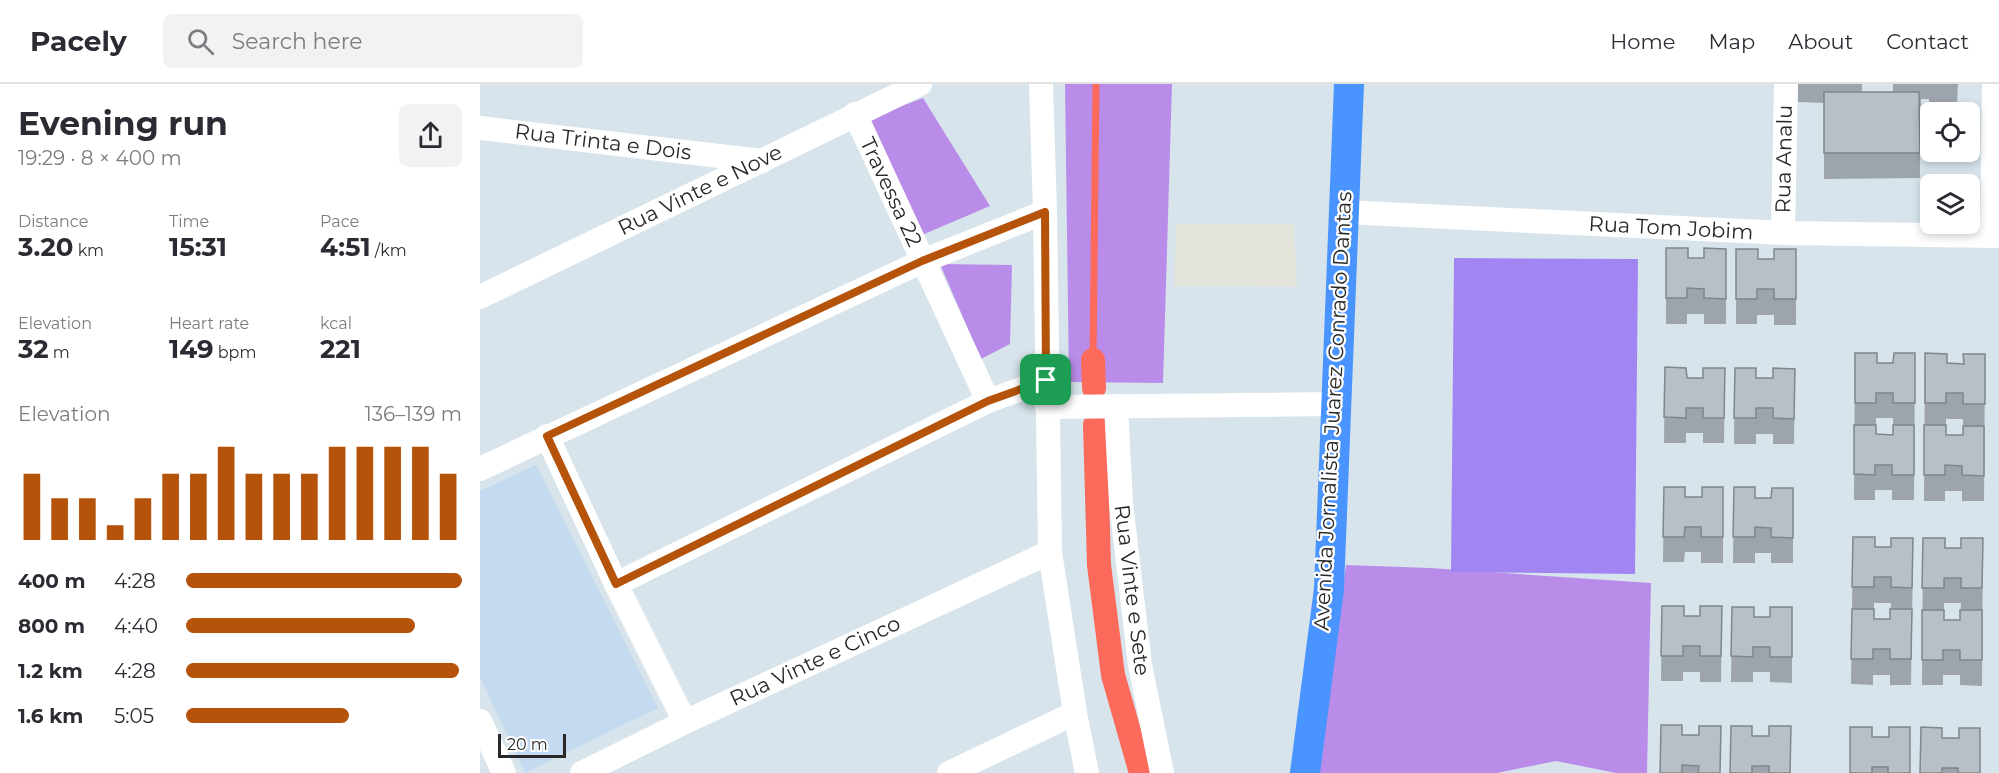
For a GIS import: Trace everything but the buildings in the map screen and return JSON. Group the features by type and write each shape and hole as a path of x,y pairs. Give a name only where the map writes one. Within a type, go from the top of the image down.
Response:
{"main road":[{"name":"Avenida Jornalista Juarez Conrado Dantas","path":"1305,773 1329,589 1349,84"}],"street":[{"name":"Rua Vinte e Nove","path":"480,297 920,84"},
{"path":"1041,84 1050,552 1075,713 1087,773"},
{"name":"Rua Analu","path":"1783,233 1786,84"},
{"path":"1994,84 1995,236"},
{"name":"Travessa 22","path":"855,114 988,401"},
{"name":"Rua Trinta e Dois","path":"480,128 762,161"},
{"path":"480,469 922,261 1045,212"},
{"name":"Rua Tom Jobim","path":"1343,212 1783,233 1995,236"},
{"path":"616,584 988,401 1046,380"},
{"path":"1047,407 1336,404"},
{"name":"Rua Vinte e Sete","path":"1116,406 1121,502 1140,664 1162,773"},
{"path":"547,436 616,584 685,722"},
{"name":"Rua Vinte e Cinco","path":"582,773 685,722 1050,552"},
{"path":"949,773 1075,713"},
{"path":"480,721 504,773"}],"shaded area":[{"path":"1065,84 1172,84 1163,383 1069,382"},
{"path":"923,98 990,206 922,235 869,118"},
{"path":"1176,224 1294,224 1297,287 1174,286"},
{"path":"1454,258 1638,259 1635,574 1451,572"},
{"path":"940,264 1012,265 1010,344 981,359"},
{"path":"536,465 658,708 525,773 480,677 480,491"},
{"path":"1346,565 1430,568 1651,583 1647,773 1616,773 1556,761 1497,773 1319,773"}],"waterway":[{"path":"1093,360 1096,84"},
{"path":"1093,360 1094,388"},
{"path":"1095,425 1099,565 1113,675 1141,773"}],"route":[{"path":"1045,212 1046,380 988,401 616,584 547,436 922,261 1045,212"}]}
